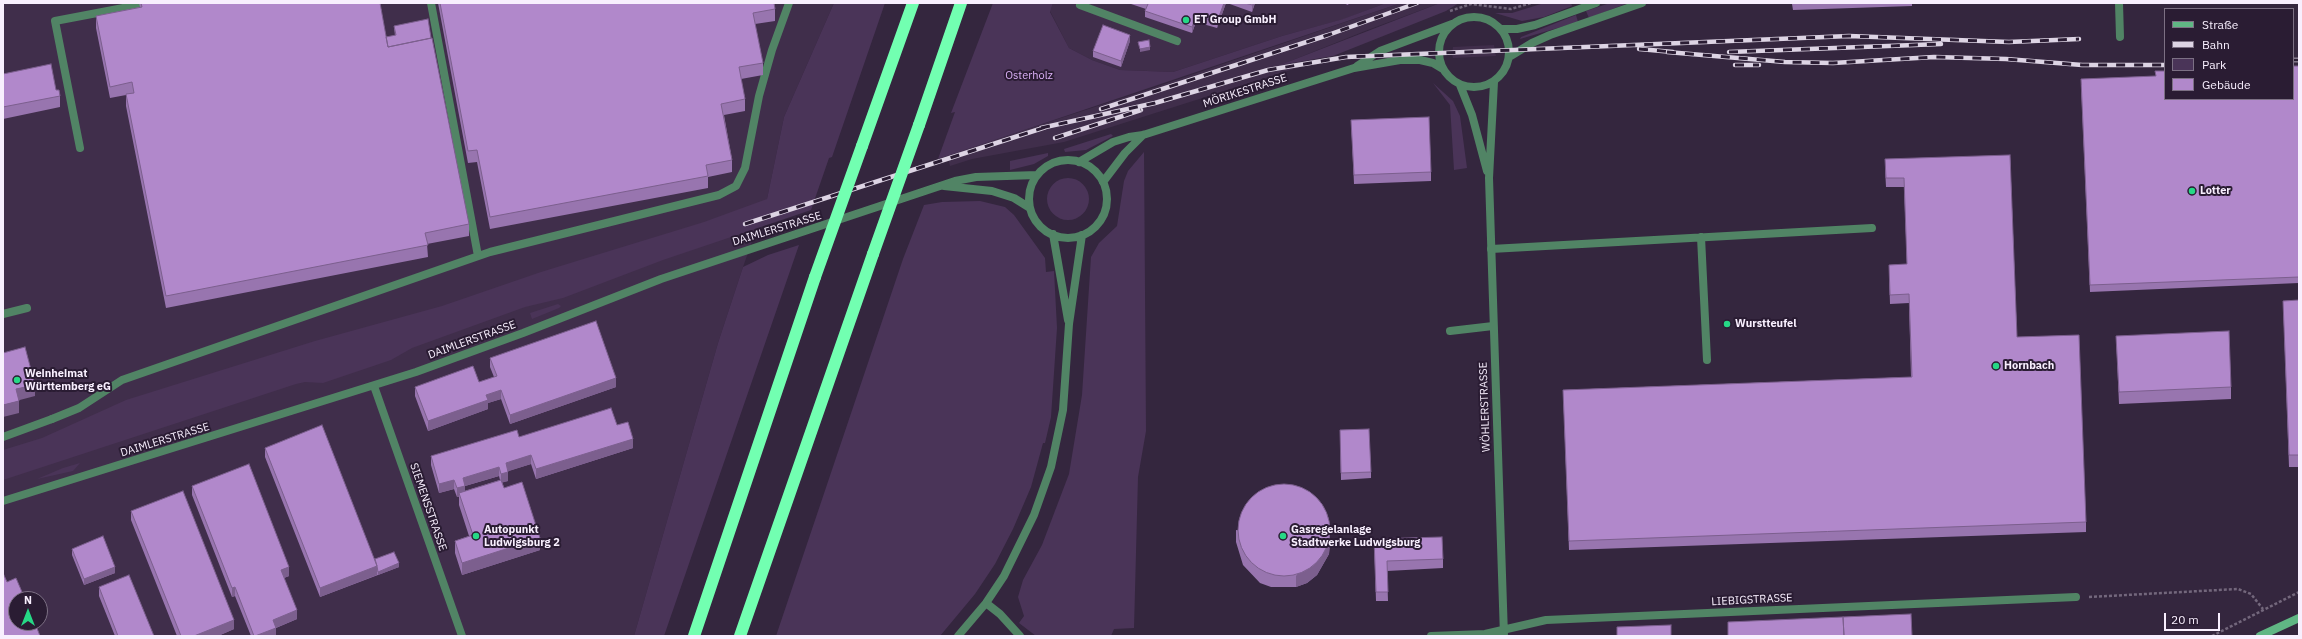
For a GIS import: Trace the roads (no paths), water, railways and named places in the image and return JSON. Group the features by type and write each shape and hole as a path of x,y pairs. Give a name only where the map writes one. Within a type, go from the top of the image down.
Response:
{"highway":[{"path":"694,636 815,277 914,3"},
{"path":"740,636 961,3"}],"main road":[{"path":"2260,636 2299,618"}],"street":[{"path":"431,3 478,256"},
{"path":"3,437 79,408 122,380 478,256 719,195 736,186 745,168 759,96 772,50 789,3"},
{"path":"1081,3 1080,5 1176,40"},
{"path":"1460,85 1471,88 1483,87 1494,82 1504,71 1509,57 1508,43 1501,29 1517,29 1535,25 1596,3"},
{"path":"1509,57 1532,43 1550,35 1642,3"},
{"path":"2119,3 2120,37"},
{"path":"80,148 55,21 139,5"},
{"name":"MÖRIKESTRASSE","path":"1354,68 1380,51 1464,18 1484,18 1501,29"},
{"path":"1443,69 1439,53 1441,39 1454,23"},
{"name":"MÖRIKESTRASSE","path":"1079,162 1113,142 1129,136 1143,135 1354,68 1400,60 1420,60 1433,62 1460,85"},
{"name":"WÖHLERSTRASSE","path":"1494,82 1489,178 1492,326 1504,633"},
{"name":"WÖHLERSTRASSE","path":"1460,85 1472,115 1489,178"},
{"name":"MÖRIKESTRASSE","path":"1103,182 1125,153 1143,135"},
{"path":"1070,160 1079,162 1089,166 1103,182 1107,194 1106,207 1101,218 1093,228 1082,235 1073,237 1053,234 1038,224 1030,208 1032,185 1037,175 1052,163 1070,160"},
{"name":"DAIMLERSTRASSE","path":"3,501 374,386 523,333 661,279 944,185 976,177 1037,175"},
{"name":"DAIMLERSTRASSE","path":"944,185 992,191 1014,198 1030,208"},
{"path":"1491,249 1872,228"},
{"path":"1053,234 1069,324"},
{"path":"962,635 986,603 1017,551 1041,498 1051,468 1063,410 1069,324 1082,235"},
{"path":"1701,237 1707,360"},
{"path":"3,314 27,308"},
{"path":"1450,331 1492,326"},
{"name":"SIEMENSSTRASSE","path":"374,386 462,636"},
{"name":"LIEBIGSTRASSE","path":"1431,636 1504,633 1546,620 2076,597"},
{"path":"986,603 1000,614 1020,636"}],"railway":[{"path":"1101,109 1328,35 1417,3"},
{"path":"1041,128 1155,103 1268,70 1346,57 1849,36 2009,42 2079,39"},
{"path":"1729,52 1941,44"},
{"path":"1639,49 1673,52"},
{"path":"1667,52 1785,62 1833,63 1934,57 2006,59 2082,65 2164,65"},
{"path":"2294,60 2299,60"},
{"path":"1735,65 1759,65"},
{"path":"1055,138 1141,110"},
{"path":"745,224 1046,127"}],"place":[{"name":"ET Group GmbH","path":"1186,20"},
{"name":"Lotter","path":"2192,191"},
{"name":"Wurstteufel","path":"1727,324"},
{"name":"Hornbach","path":"1996,366"},
{"name":"Weinheimat Württemberg eG","path":"17,380"},
{"name":"Autopunkt Ludwigsburg 2","path":"476,536"},
{"name":"Gasregelanlage Stadtwerke Ludwigsburg","path":"1283,536"}],"park label":[{"name":"Osterholz","path":"1029,76"}]}
